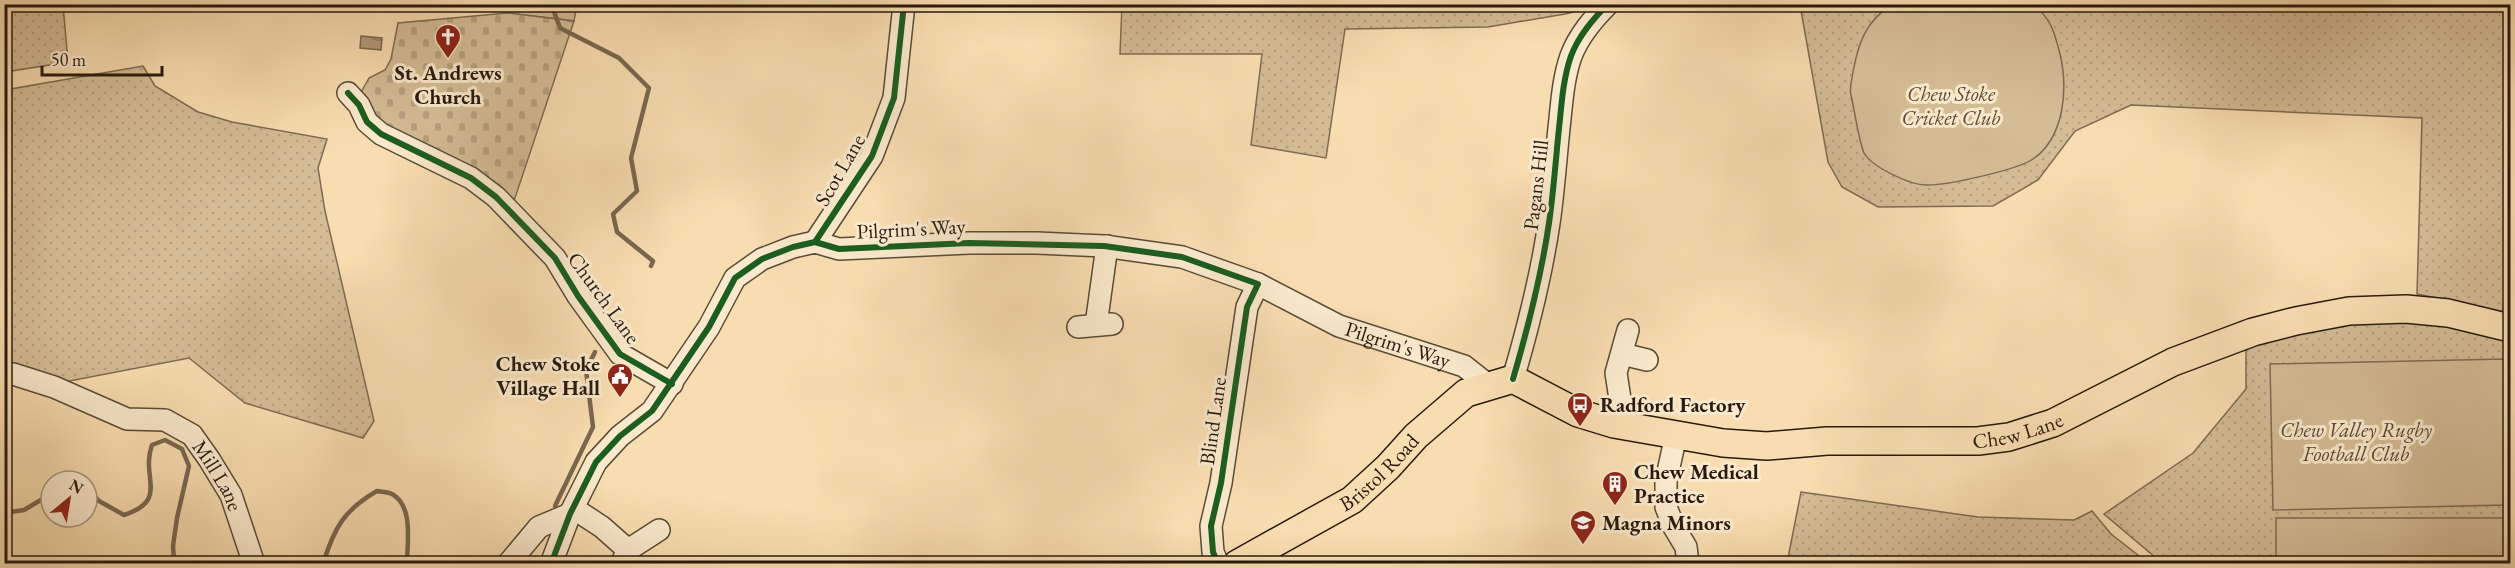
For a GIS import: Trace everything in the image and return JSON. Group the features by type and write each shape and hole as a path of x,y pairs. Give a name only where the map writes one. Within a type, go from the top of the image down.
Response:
{"main road":[{"name":"Chew Lane","path":"1501,382 1578,413 1614,424 1723,442 1767,446 1827,441 1978,441 2009,437 2053,423 2173,362 2253,332 2296,321 2349,311 2406,309 2448,313 2511,328"},
{"name":"Bristol Road","path":"1237,564 1352,500 1452,404 1466,393 1501,382"}],"street":[{"name":"Scot Lane","path":"815,242 872,156 894,98 904,4"},
{"name":"Pagans Hill","path":"1501,382 1533,308 1549,222 1564,84 1571,56 1582,35 1608,4"},
{"name":"Church Lane","path":"348,93 367,122 381,134 471,178 496,197 555,258 578,297 621,354 672,384"},
{"name":"Pilgrim's Way","path":"551,564 572,511 596,462 620,436 652,411 709,327 735,278 762,260 793,246 815,242 839,249 969,243 1107,246 1182,257 1258,284 1340,326 1464,366 1501,382"},
{"path":"1095,326 1107,246"},
{"name":"Blind Lane","path":"1218,564 1213,552 1211,526 1221,483 1247,307 1258,284"},
{"path":"1614,424 1620,399 1616,373 1629,330"},
{"path":"1622,354 1647,360"},
{"name":"Mill Lane","path":"13,374 54,387 127,419 165,420 192,435 231,495 254,564"},
{"path":"1676,435 1666,480 1666,507 1686,547 1688,564"},
{"path":"508,564 539,527 572,511 602,527 624,557 659,530"}],"green space":[{"path":"5,4 63,5 68,62 5,72"},
{"path":"1122,4 1590,5 1585,9 1565,14 1488,27 1345,29 1326,158 1251,145 1262,54 1120,54"},
{"name":"Chew Stoke Cricket Club","path":"2032,4 2044,14 2054,33 2064,82 2062,111 2058,125 2044,150 2033,159 2013,168 1966,180 1928,185 1902,179 1883,170 1868,158 1860,141 1850,92 1851,84 1858,52 1865,34 1876,18 1892,5"},
{"path":"507,5 577,5 574,21 507,13"},
{"path":"1800,5 2510,5 2510,313 2417,294 2422,118 2131,105 2075,131 2038,180 1993,206 1878,207 1842,187 1828,162"},
{"path":"507,13 574,21 513,204 388,132 359,96 369,78 385,70 391,59 398,23"},
{"path":"143,66 155,86 198,112 232,122 327,139 318,168 325,211 374,421 363,438 245,403 189,358 33,388 5,379 5,90"},
{"name":"Chew Valley Rugby Football Club","path":"2370,319 2436,324 2510,340 2510,563 2162,563 2104,514 2193,453 2246,389 2246,347 2300,321"},
{"path":"2505,359 2508,505 2273,510 2270,364"},
{"path":"1801,492 1978,517 2074,520 2092,511 2111,534 2148,563 1787,563"},
{"path":"2276,518 2510,518 2510,563 2276,563"}],"water":[{"path":"361,36 382,38 381,50 360,48"}],"waterway":[{"path":"555,4 553,9 560,28 619,58 649,88 631,158 637,191 613,214 617,232 653,261 651,266"},
{"path":"555,506 593,427 586,370 595,352"},
{"path":"99,501 124,515 138,509 150,495 149,457 152,445 165,440 182,449 189,466 173,546 174,561 177,564"},
{"path":"323,564 331,540 342,521 356,505 377,491 392,494 404,507 408,526 407,564"},
{"path":"4,513 24,510 39,501"}],"cycle path":[{"path":"815,242 872,156 894,98 904,4"},
{"path":"1513,379 1534,302 1546,243 1567,71 1571,56 1582,34 1608,4"},
{"path":"348,93 359,105 367,122 381,134 471,178 496,197 555,258 578,296 620,354 672,384"},
{"path":"551,564 570,514 596,462 620,436 652,411 709,327 735,278 762,259 793,247 815,242 839,249 969,243 1104,246 1182,257 1258,284 1247,307 1221,483 1211,526 1213,552 1218,564"}],"place":[{"name":"St. Andrews Church","path":"448,60"},
{"name":"Chew Stoke Village Hall","path":"620,399"},
{"name":"Radford Factory","path":"1580,428"},
{"name":"Chew Medical Practice","path":"1615,507"},
{"name":"Magna Minors","path":"1583,546"}]}
